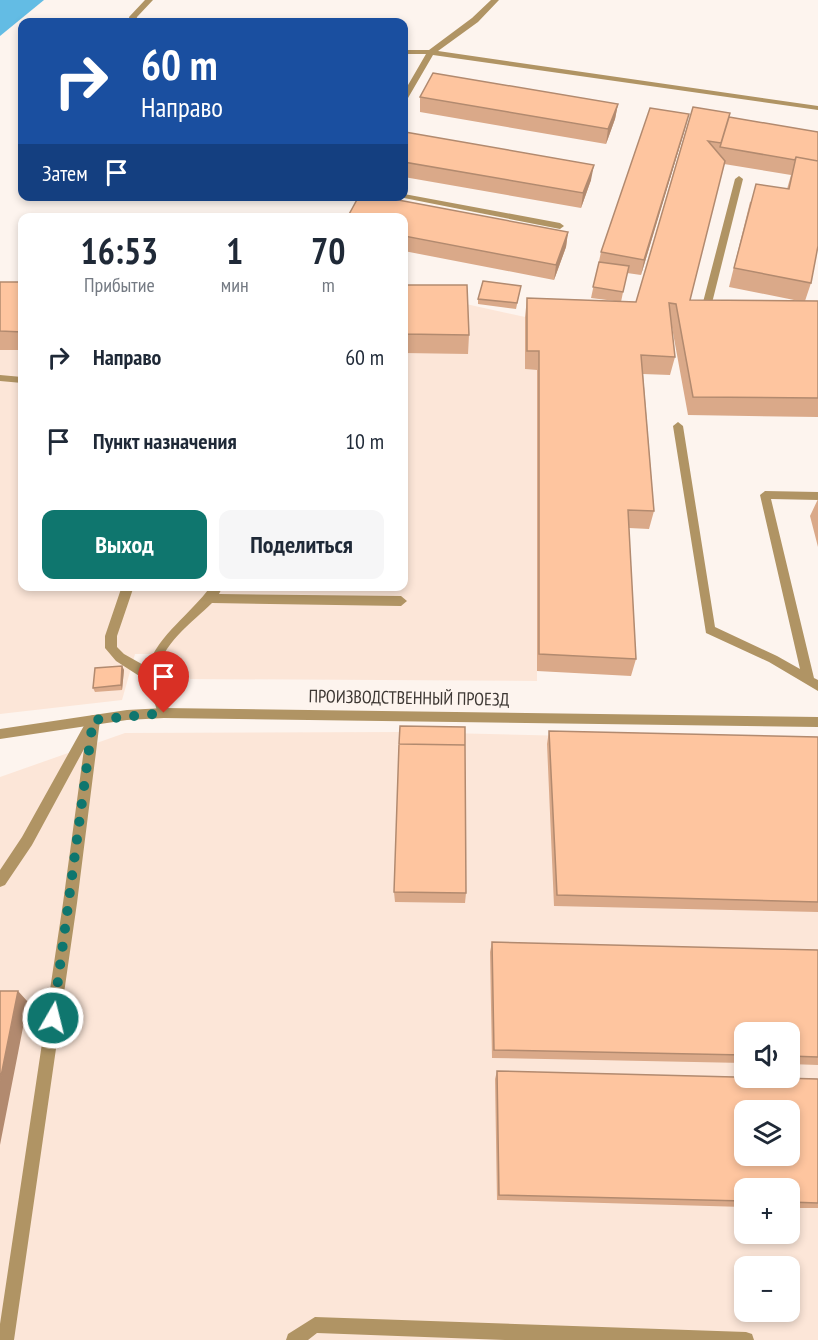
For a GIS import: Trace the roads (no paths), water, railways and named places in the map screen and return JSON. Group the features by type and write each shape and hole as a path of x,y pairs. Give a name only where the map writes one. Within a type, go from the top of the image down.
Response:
{"street":[{"path":"133,18 148,0"},
{"path":"408,91 431,52 475,20 495,0"},
{"path":"408,52 431,52 818,108"},
{"path":"729,307 706,306 739,179"},
{"path":"408,198 560,226"},
{"path":"0,378 18,380"},
{"path":"678,426 710,630 773,659 814,683"},
{"path":"814,683 765,495 818,496"},
{"path":"126,591 111,636 111,648 121,661 146,672 153,679"},
{"path":"164,713 153,679 155,660 165,644 211,598 215,591"},
{"path":"211,598 401,601"},
{"name":"ПРОИЗВОДСТВЕННЫЙ ПРОЕЗД","path":"0,734 93,720 164,713 818,722"},
{"path":"0,881 27,842 93,720"},
{"path":"6,1340 70,903 93,720"},
{"path":"294,1340 315,1325 746,1340"}],"water":[{"path":"0,0 44,0 22,18 18,18 18,21 0,36"}]}
